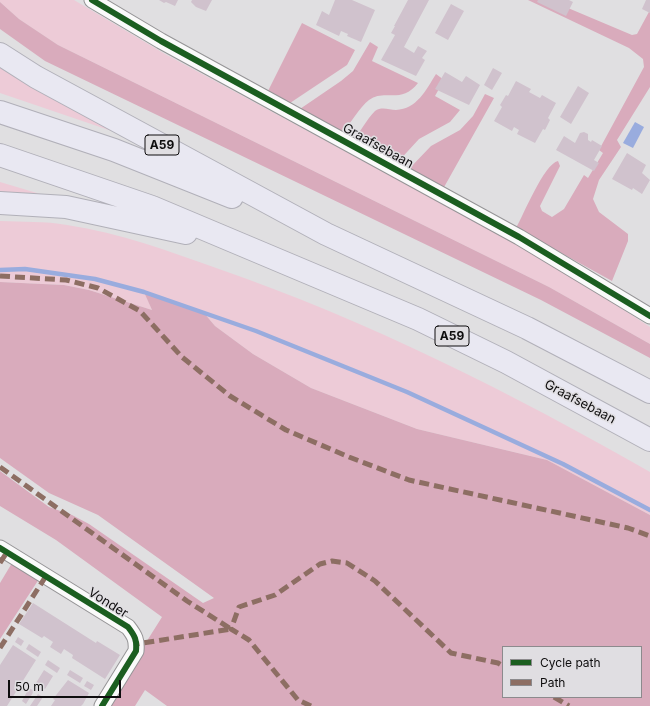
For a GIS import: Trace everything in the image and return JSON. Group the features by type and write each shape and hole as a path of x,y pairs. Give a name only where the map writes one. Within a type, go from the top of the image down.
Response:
{"highway":[{"name":"A59","path":"0,54 36,77 326,234 527,328 650,392"},
{"name":"A59","path":"0,112 114,150 326,234"},
{"name":"A59","path":"0,156 152,207 248,246"},
{"name":"A59","path":"0,203 66,207 248,246"},
{"name":"Graafsebaan","path":"248,246 418,319 586,404 650,440"}],"street":[{"name":"Graafsebaan","path":"92,0 161,41 519,237 650,316"},
{"name":"Vonder","path":"0,548 128,628 135,636 137,644 136,651 102,706"}],"shaded area":[{"path":"0,0 74,0 165,54 564,271 650,327 650,344 549,287 58,45 19,19 0,2"},
{"path":"528,0 549,0 632,35 637,34 650,10 650,87 617,140 621,147 599,180 593,199 599,212 628,234 628,241 612,281 516,228 535,190 553,164 558,161 560,166 540,206 542,211 552,217 564,209 584,175 588,178 603,153 599,150 644,67 643,59 629,48"},
{"path":"0,2 19,19 58,45 549,287 650,344 650,358 541,300 45,61 0,29"},
{"path":"302,23 355,50 347,65 287,105 266,95"},
{"path":"370,42 378,47 372,61 418,83 412,90 399,95 381,95 369,100 341,135 297,111 353,71"},
{"path":"0,60 150,144 0,93"},
{"path":"436,74 444,80 435,96 460,110 450,122 419,139 396,164 353,141 375,111 383,108 396,110 403,109 410,106 420,98"},
{"path":"485,94 494,98 443,189 408,170 431,146 460,130 473,116"},
{"path":"0,182 57,199 0,195"},
{"path":"0,221 42,222 87,228 144,243 275,289 385,335 439,360 546,414 650,472 650,515 547,460 417,429 311,388 253,354 215,326 204,313 145,293 152,310 89,290 64,285 0,282"},
{"path":"0,282 64,285 89,290 152,310 144,292 204,313 215,326 253,354 311,388 417,429 547,460 650,515 650,706 167,706 145,690 135,706 106,706 162,617 56,540 0,506 0,471 49,507 72,515 89,524 203,603 214,598 98,515 49,493 0,458"},
{"path":"12,563 39,579 0,639 0,583"}],"water":[{"path":"635,122 644,127 633,148 623,143"}],"building":[{"path":"159,0 178,0 175,6"},
{"path":"192,0 212,0 206,11 196,7 191,2"},
{"path":"335,0 352,0 375,10 361,42 347,36 348,34 341,31 339,36 316,25 322,11 329,15"},
{"path":"408,0 429,0 404,47 414,53 418,46 427,51 422,58 425,60 416,76 381,60 395,35 391,33"},
{"path":"538,0 569,0 573,2 566,16 537,2"},
{"path":"646,0 650,0 650,13 642,9"},
{"path":"451,4 464,11 448,40 435,33"},
{"path":"493,68 502,73 492,90 484,85"},
{"path":"445,72 462,82 466,76 480,85 469,105 435,89"},
{"path":"516,81 531,89 529,92 540,98 542,95 556,103 548,118 550,120 545,130 543,129 535,143 517,134 519,130 514,127 512,131 494,121 502,107 500,105 506,95 508,96"},
{"path":"578,86 589,93 571,124 560,117"},
{"path":"584,132 588,134 588,140 591,142 592,140 602,146 594,160 599,163 594,171 556,150 564,136 575,143 580,133"},
{"path":"627,153 646,165 642,173 650,180 642,194 633,188 632,190 612,179"},
{"path":"33,603 96,643 97,641 120,655 105,679 72,658 73,655 64,649 61,654 50,647 53,642 44,636 42,638 19,624"},
{"path":"18,637 24,641 21,646 15,642"},
{"path":"29,644 41,652 38,657 26,649"},
{"path":"13,645 36,660 7,706 0,706 0,665"},
{"path":"48,660 60,668 57,673 45,665"},
{"path":"44,670 53,676 45,689 36,683"},
{"path":"70,670 83,678 80,683 67,675"},
{"path":"68,680 89,693 83,704 81,706 51,706 55,700 53,699"},
{"path":"87,681 94,685 91,690 84,686"},
{"path":"29,688 34,691 26,704 22,701"},
{"path":"38,694 43,697 37,706 30,706"}],"waterway":[{"path":"0,270 25,269 95,279 144,292 256,331 407,392 563,464 650,510"}],"marked path":[{"path":"0,276 66,280 98,288 140,311 182,357 230,396 286,430 349,457 409,480 628,528 650,536"},
{"path":"0,467 187,601 231,629 137,644"},
{"path":"0,563 7,552"},
{"path":"311,706 298,700 249,640 231,629 239,607 275,595 320,564 332,561 347,563 375,581 451,653 498,663 502,665"},
{"path":"0,648 46,576"},
{"path":"556,698 569,706"}],"cycle path":[{"path":"92,0 161,41 519,237 650,316"},
{"path":"0,548 128,627 132,633 136,641 136,651 102,706"}]}
